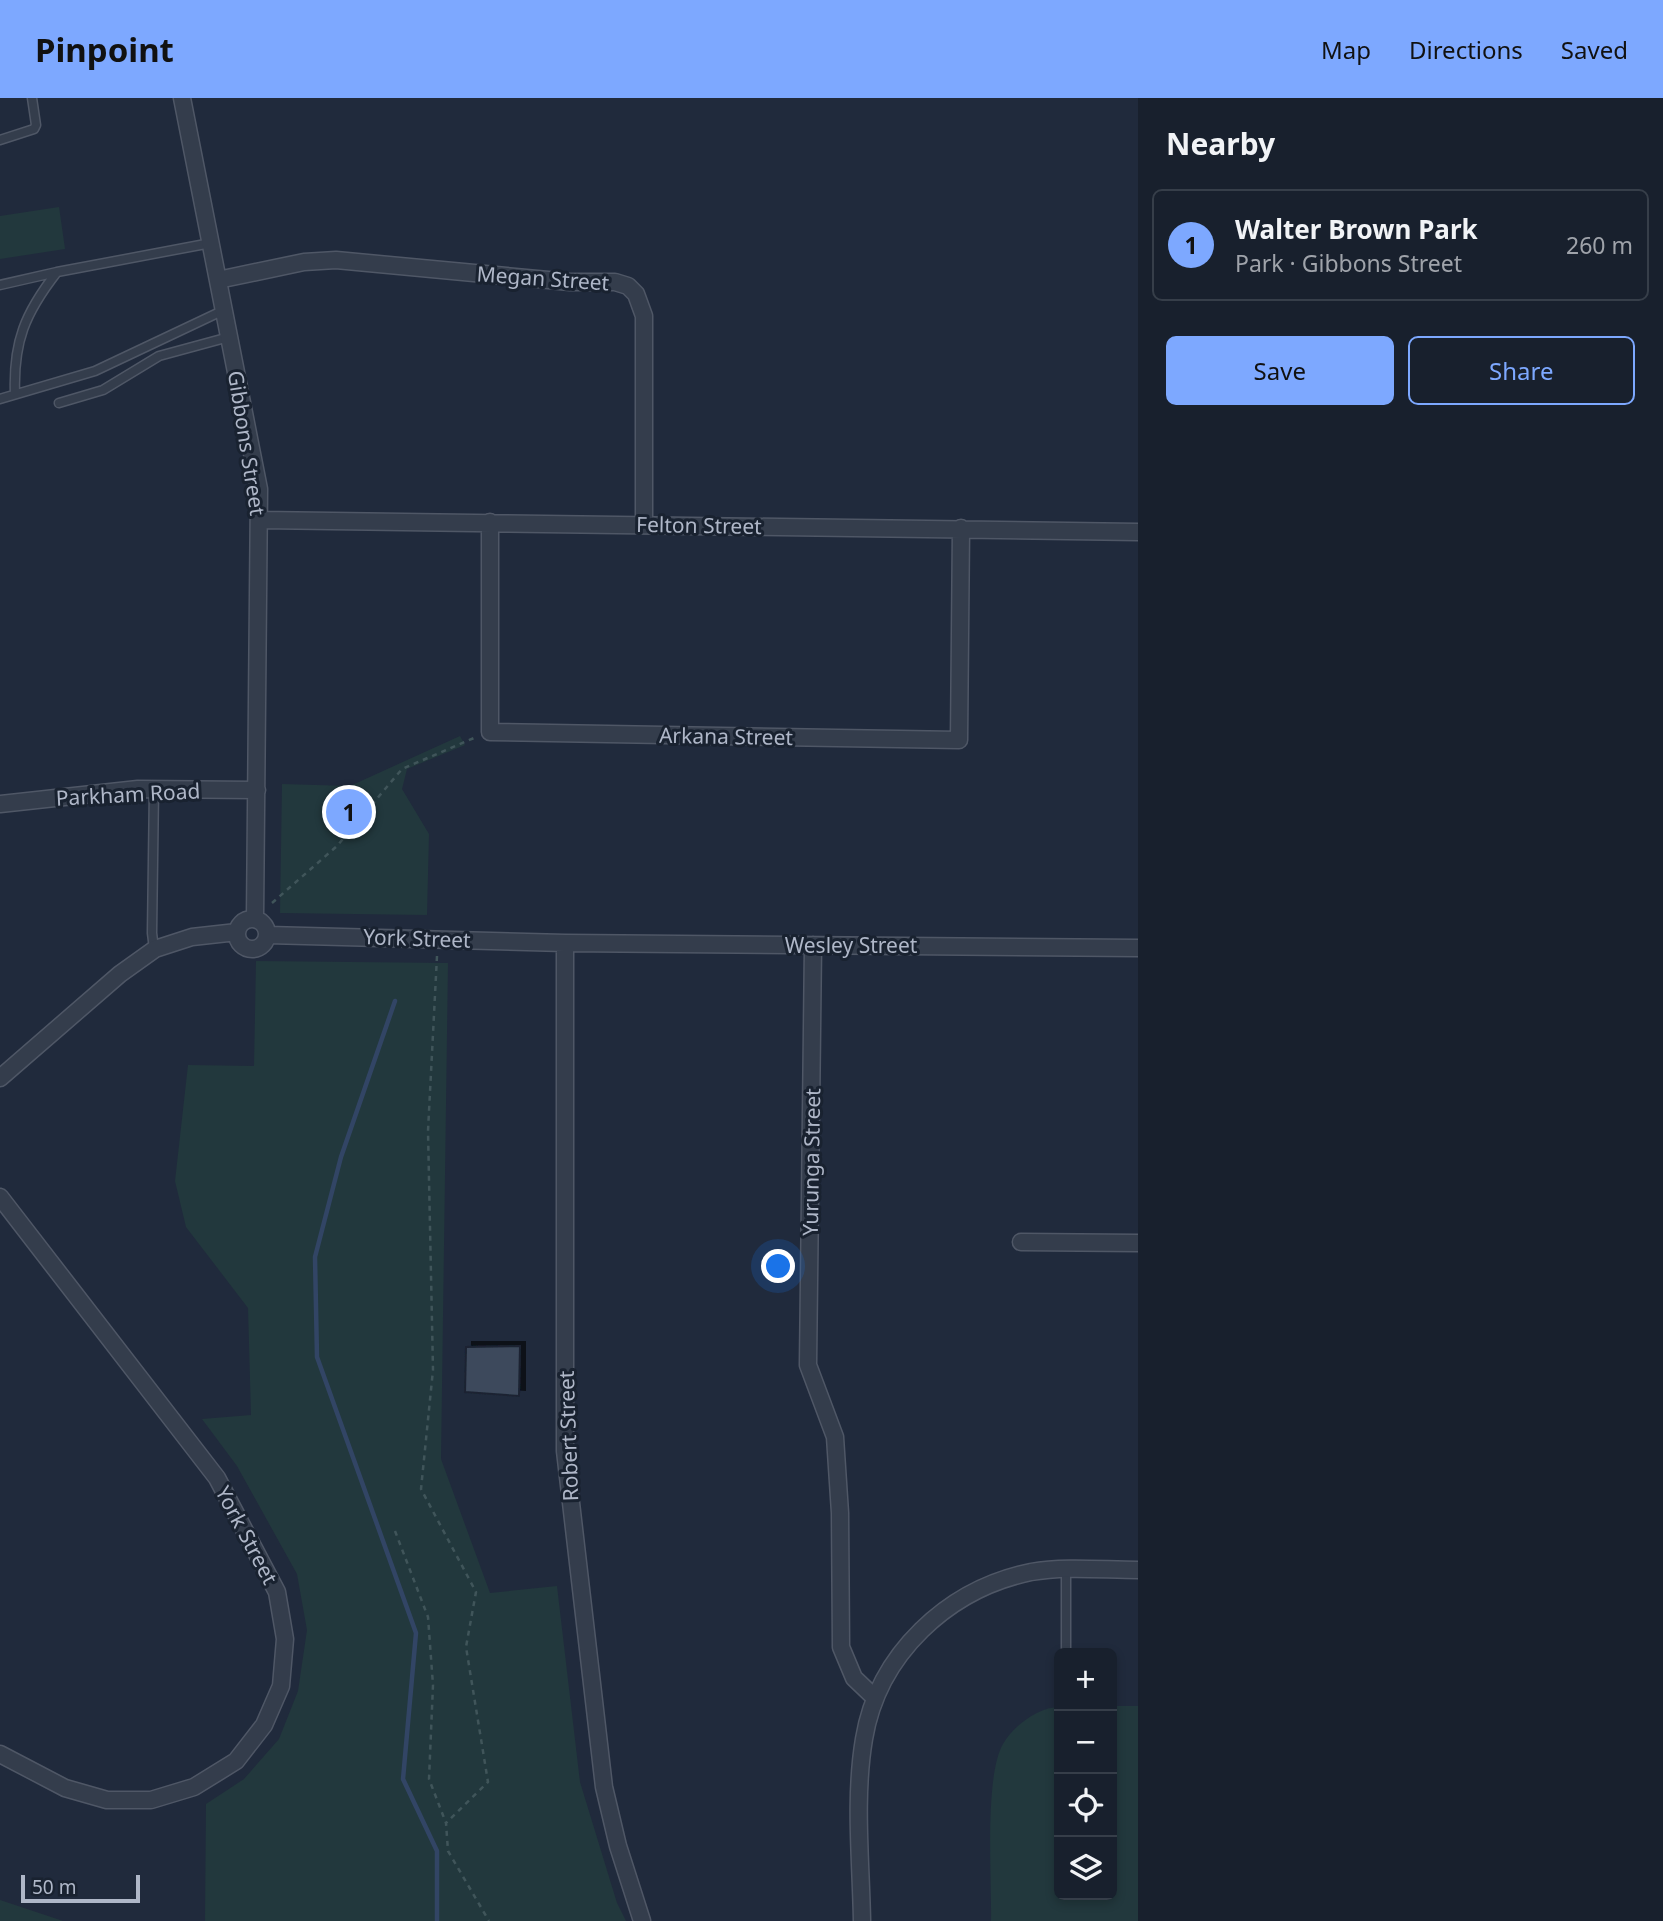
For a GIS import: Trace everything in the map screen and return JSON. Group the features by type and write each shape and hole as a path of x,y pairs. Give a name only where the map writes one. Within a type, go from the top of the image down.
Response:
{"street":[{"name":"Gibbons Street","path":"182,98 259,489 261,520 255,911"},
{"name":"Megan Street","path":"218,280 304,262 337,260 570,282 615,282 628,286 636,294 644,316 644,524"},
{"name":"Felton Street","path":"261,520 961,527 1138,532"},
{"path":"490,522 490,732"},
{"name":"Arkana Street","path":"490,732 959,740 961,527"},
{"name":"Parkham Road","path":"0,804 154,788 257,790"},
{"path":"255,911 265,924 268,935 261,947 251,949 239,942 237,932 255,911"},
{"path":"0,1078 120,974 155,949 192,937 237,932"},
{"name":"York Street","path":"268,935 565,943"},
{"name":"Wesley Street","path":"565,943 1138,948"},
{"name":"Robert Street","path":"565,943 565,1451 604,1787 621,1858 642,1921"},
{"name":"Yurunga Street","path":"814,945 808,1365 835,1437 840,1513 841,1647 854,1678 875,1698"},
{"name":"York Street","path":"0,1197 217,1478 277,1592 285,1639 281,1686 264,1725 236,1761 194,1787 151,1800 107,1800 65,1788 0,1754"},
{"path":"1021,1242 1138,1243"},
{"path":"862,1921 860,1776 864,1738 875,1698 894,1661 924,1626 957,1599 1031,1572 1066,1569 1138,1570"}],"lane":[{"path":"0,140 34,129 37,121 32,98"},
{"path":"0,285 211,243"},
{"path":"15,394 14,360 24,322 36,298 57,272"},
{"path":"0,398 95,371 224,310"},
{"path":"59,403 103,390 159,356 229,337"},
{"path":"154,788 152,933 155,949"},
{"path":"1066,1569 1066,1648"}],"path":[{"path":"255,911 271,905 337,846 402,769 490,732"},
{"path":"437,938 428,1131 433,1370 421,1489 475,1592 466,1647 488,1782 446,1823"},
{"path":"394,1531 428,1617 433,1685 429,1779 446,1823 447,1851 489,1921"}],"green space":[{"path":"59,207 65,249 0,259 0,216"},
{"path":"460,736 465,745 407,769 402,789 429,834 427,915 280,913 282,784 350,786"},
{"path":"256,961 448,963 441,1459 490,1593 557,1586 580,1782 617,1903 626,1921 205,1921 206,1804 244,1779 279,1739 298,1691 307,1630 297,1574 237,1466 202,1419 251,1415 248,1308 186,1227 175,1181 188,1065 254,1066"},
{"path":"1117,1706 1138,1706 1138,1921 991,1921 990,1830 997,1759 1007,1737 1013,1731 1035,1714 1054,1708 1054,1900 1117,1900"},
{"path":"0,1900 63,1921 0,1921"}],"building":[{"path":"520,1346 519,1396 465,1392 466,1347"}],"waterway":[{"path":"395,1001 341,1157 315,1257 317,1357 416,1633 403,1779 437,1851 437,1921"}],"place":[{"name":"Walter Brown Park","path":"349,812"}]}
